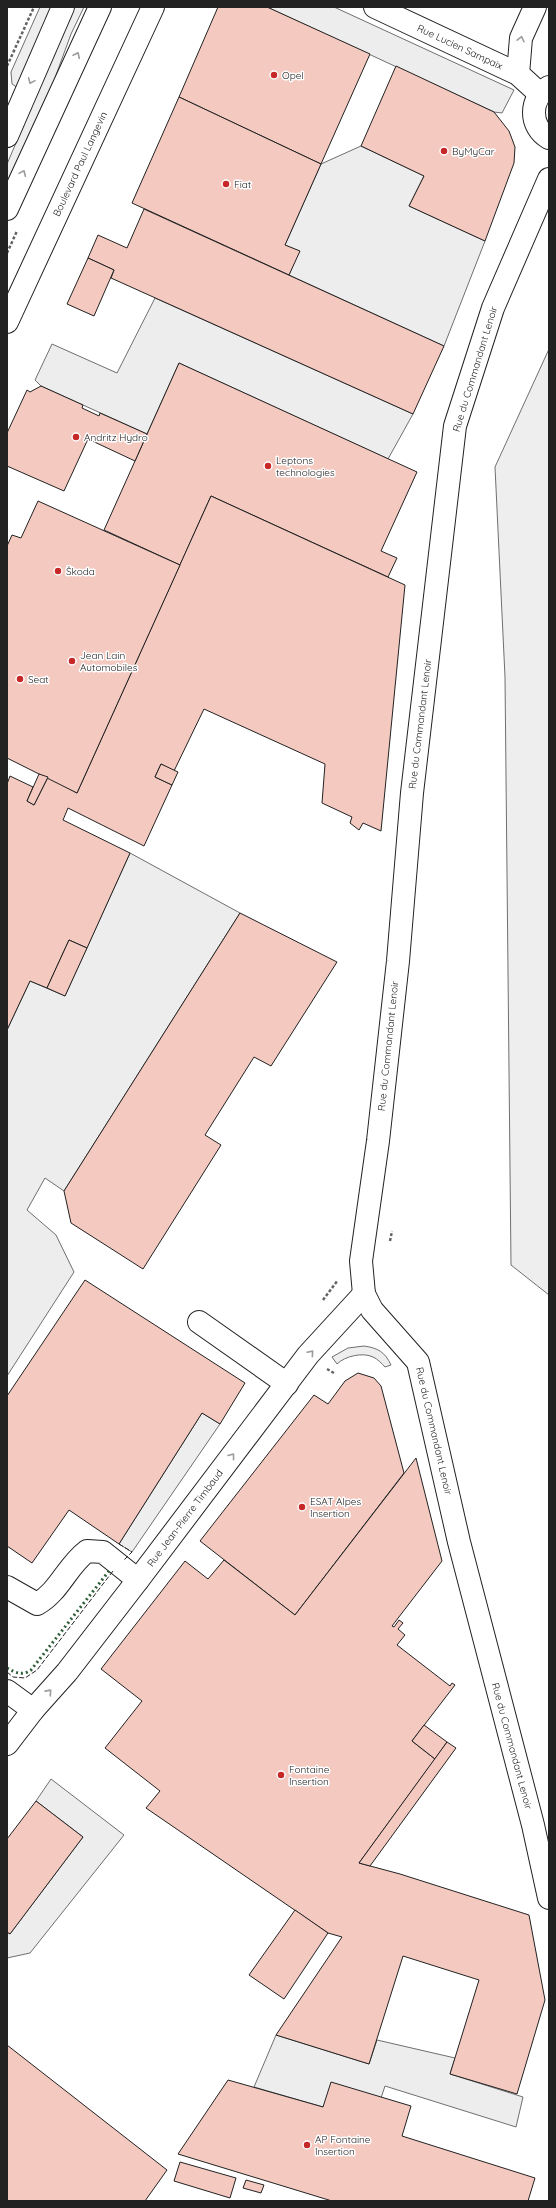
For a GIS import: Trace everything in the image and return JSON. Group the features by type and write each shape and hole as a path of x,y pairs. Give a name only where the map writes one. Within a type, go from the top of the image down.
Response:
{"street":[{"path":"9,125 63,7"},
{"path":"7,209 100,7"},
{"name":"Boulevard Paul Langevin","path":"7,322 152,7"},
{"name":"Rue Lucien Sampaix","path":"375,7 518,74 545,90"},
{"path":"518,74 521,38 535,7"},
{"path":"545,90 534,106 534,118 539,129 549,138"},
{"name":"Rue du Commandant Lenoir","path":"549,179 493,308 455,426 412,793 398,961 378,1141 361,1261 364,1294 376,1314 418,1362 459,1542 533,1825 549,1898"},
{"name":"Rue Jean-Pierre Timbaud","path":"7,1744 67,1672 308,1355 364,1294"},
{"path":"199,1322 287,1384"},
{"path":"7,1587 37,1604 49,1597 76,1559 87,1551 103,1552 138,1580"},
{"path":"7,1691 34,1710"}],"path":[{"path":"7,66 34,7"}],"shaded area":[{"path":"40,7 53,7 18,88 12,84 11,72"},
{"path":"74,7 84,7 71,34 36,130 7,193 7,164"},
{"path":"267,7 334,7 514,90 502,113 494,112"},
{"path":"361,146 424,176 409,206 485,241 444,346 289,275 299,251 285,245 321,164"},
{"path":"155,298 413,414 388,459 179,363 147,434 41,386 35,380 52,344 117,373"},
{"path":"549,349 549,1295 511,1265 505,677 495,467"},
{"path":"130,853 240,913 64,1191 45,1178 27,1210 56,1235 74,1272 7,1376 7,1030 30,981 65,996"},
{"path":"364,1346 380,1351 384,1354 391,1365 385,1367 375,1358 364,1355 349,1357 337,1364 332,1357 348,1348"},
{"path":"202,1413 220,1424 132,1552 119,1544"},
{"path":"51,1779 124,1835 30,1953 7,1958 7,1932 10,1934 83,1837 36,1801"},
{"path":"276,2035 369,2064 377,2040 455,2058 450,2074 523,2097 516,2127 385,2086 381,2098 323,2107 254,2087"}],"building":[{"name":"Opel","path":"218,7 267,7 370,54 321,164 179,97"},
{"name":"ByMyCar","path":"396,66 494,112 509,131 515,147 514,163 485,241 409,206 424,176 361,146"},
{"name":"Fiat","path":"179,97 321,164 285,245 300,251 289,275 132,203"},
{"path":"144,209 444,346 413,414 111,278 114,270 88,258 98,235 127,248"},
{"path":"88,258 114,270 94,316 67,304"},
{"name":"Leptons technologies","path":"179,363 417,472 381,551 397,558 388,577 211,496 180,565 104,530"},
{"name":"Andritz Hydro","path":"41,386 83,405 82,408 99,416 100,413 147,434 135,461 88,439 64,491 7,466 7,433 27,390 30,392"},
{"path":"211,496 405,585 381,831 363,823 359,830 350,823 352,817 322,803 325,764 204,709 174,771 161,764 155,777 172,785 144,846 68,808 63,820 130,853 87,948 69,940 47,988 30,981 7,1030 7,784 10,776 33,787 27,801 34,805 48,777 77,793"},
{"name":"Jean Lain Automobiles","path":"38,501 180,565 77,793 7,758 7,546 12,535 21,538"},
{"path":"161,764 178,772 172,785 155,777"},
{"path":"39,774 48,777 34,805 27,801"},
{"path":"240,913 337,962 271,1066 254,1057 205,1135 221,1145 143,1269 71,1223 64,1191"},
{"path":"69,940 87,948 65,996 47,988"},
{"path":"85,1280 245,1383 220,1424 202,1413 119,1544 69,1510 32,1563 7,1546 7,1396"},
{"name":"ESAT Alpes Insertion","path":"358,1373 374,1378 381,1386 404,1473 295,1615 200,1541 314,1395 328,1404 345,1381"},
{"name":"Fontaine Insertion","path":"416,1458 442,1561 392,1626 394,1627 399,1620 403,1623 398,1629 405,1635 397,1645 450,1686 452,1683 455,1685 412,1741 435,1759 359,1863 400,1874 529,1915 545,2000 517,2094 450,2074 479,1980 403,1956 369,2064 276,2035 342,1937 328,1933 146,1808 160,1791 105,1748 142,1701 101,1669 185,1561 208,1579 224,1560 295,1615"},
{"path":"424,1725 447,1742 435,1759 412,1741"},
{"path":"447,1742 456,1748 370,1866 359,1863"},
{"path":"36,1801 83,1837 10,1934 7,1932 7,1839"},
{"path":"295,1910 328,1933 284,1999 249,1975"},
{"path":"7,2045 167,2170 145,2201 7,2201"},
{"name":"AP Fontaine Insertion","path":"228,2080 323,2107 331,2082 411,2106 402,2136 535,2178 528,2201 332,2201 178,2154"},
{"path":"180,2162 236,2178 230,2198 174,2181"},
{"path":"246,2180 264,2185 261,2193 243,2188"}],"hedge":[{"path":"7,1668 19,1673 25,1673 31,1670 109,1571"}],"fence":[{"path":"119,1544 132,1552 124,1560"},
{"path":"7,1672 13,1677 25,1678 37,1670 113,1571"}],"place":[{"name":"Opel","path":"274,75"},
{"name":"ByMyCar","path":"444,151"},
{"name":"Fiat","path":"226,184"},
{"name":"Andritz Hydro","path":"76,437"},
{"name":"Leptons technologies","path":"268,466"},
{"name":"Škoda","path":"58,571"},
{"name":"Jean Lain Automobiles","path":"72,661"},
{"name":"Seat","path":"20,679"},
{"name":"ESAT Alpes Insertion","path":"302,1507"},
{"name":"Fontaine Insertion","path":"281,1775"},
{"name":"AP Fontaine Insertion","path":"307,2145"}]}
